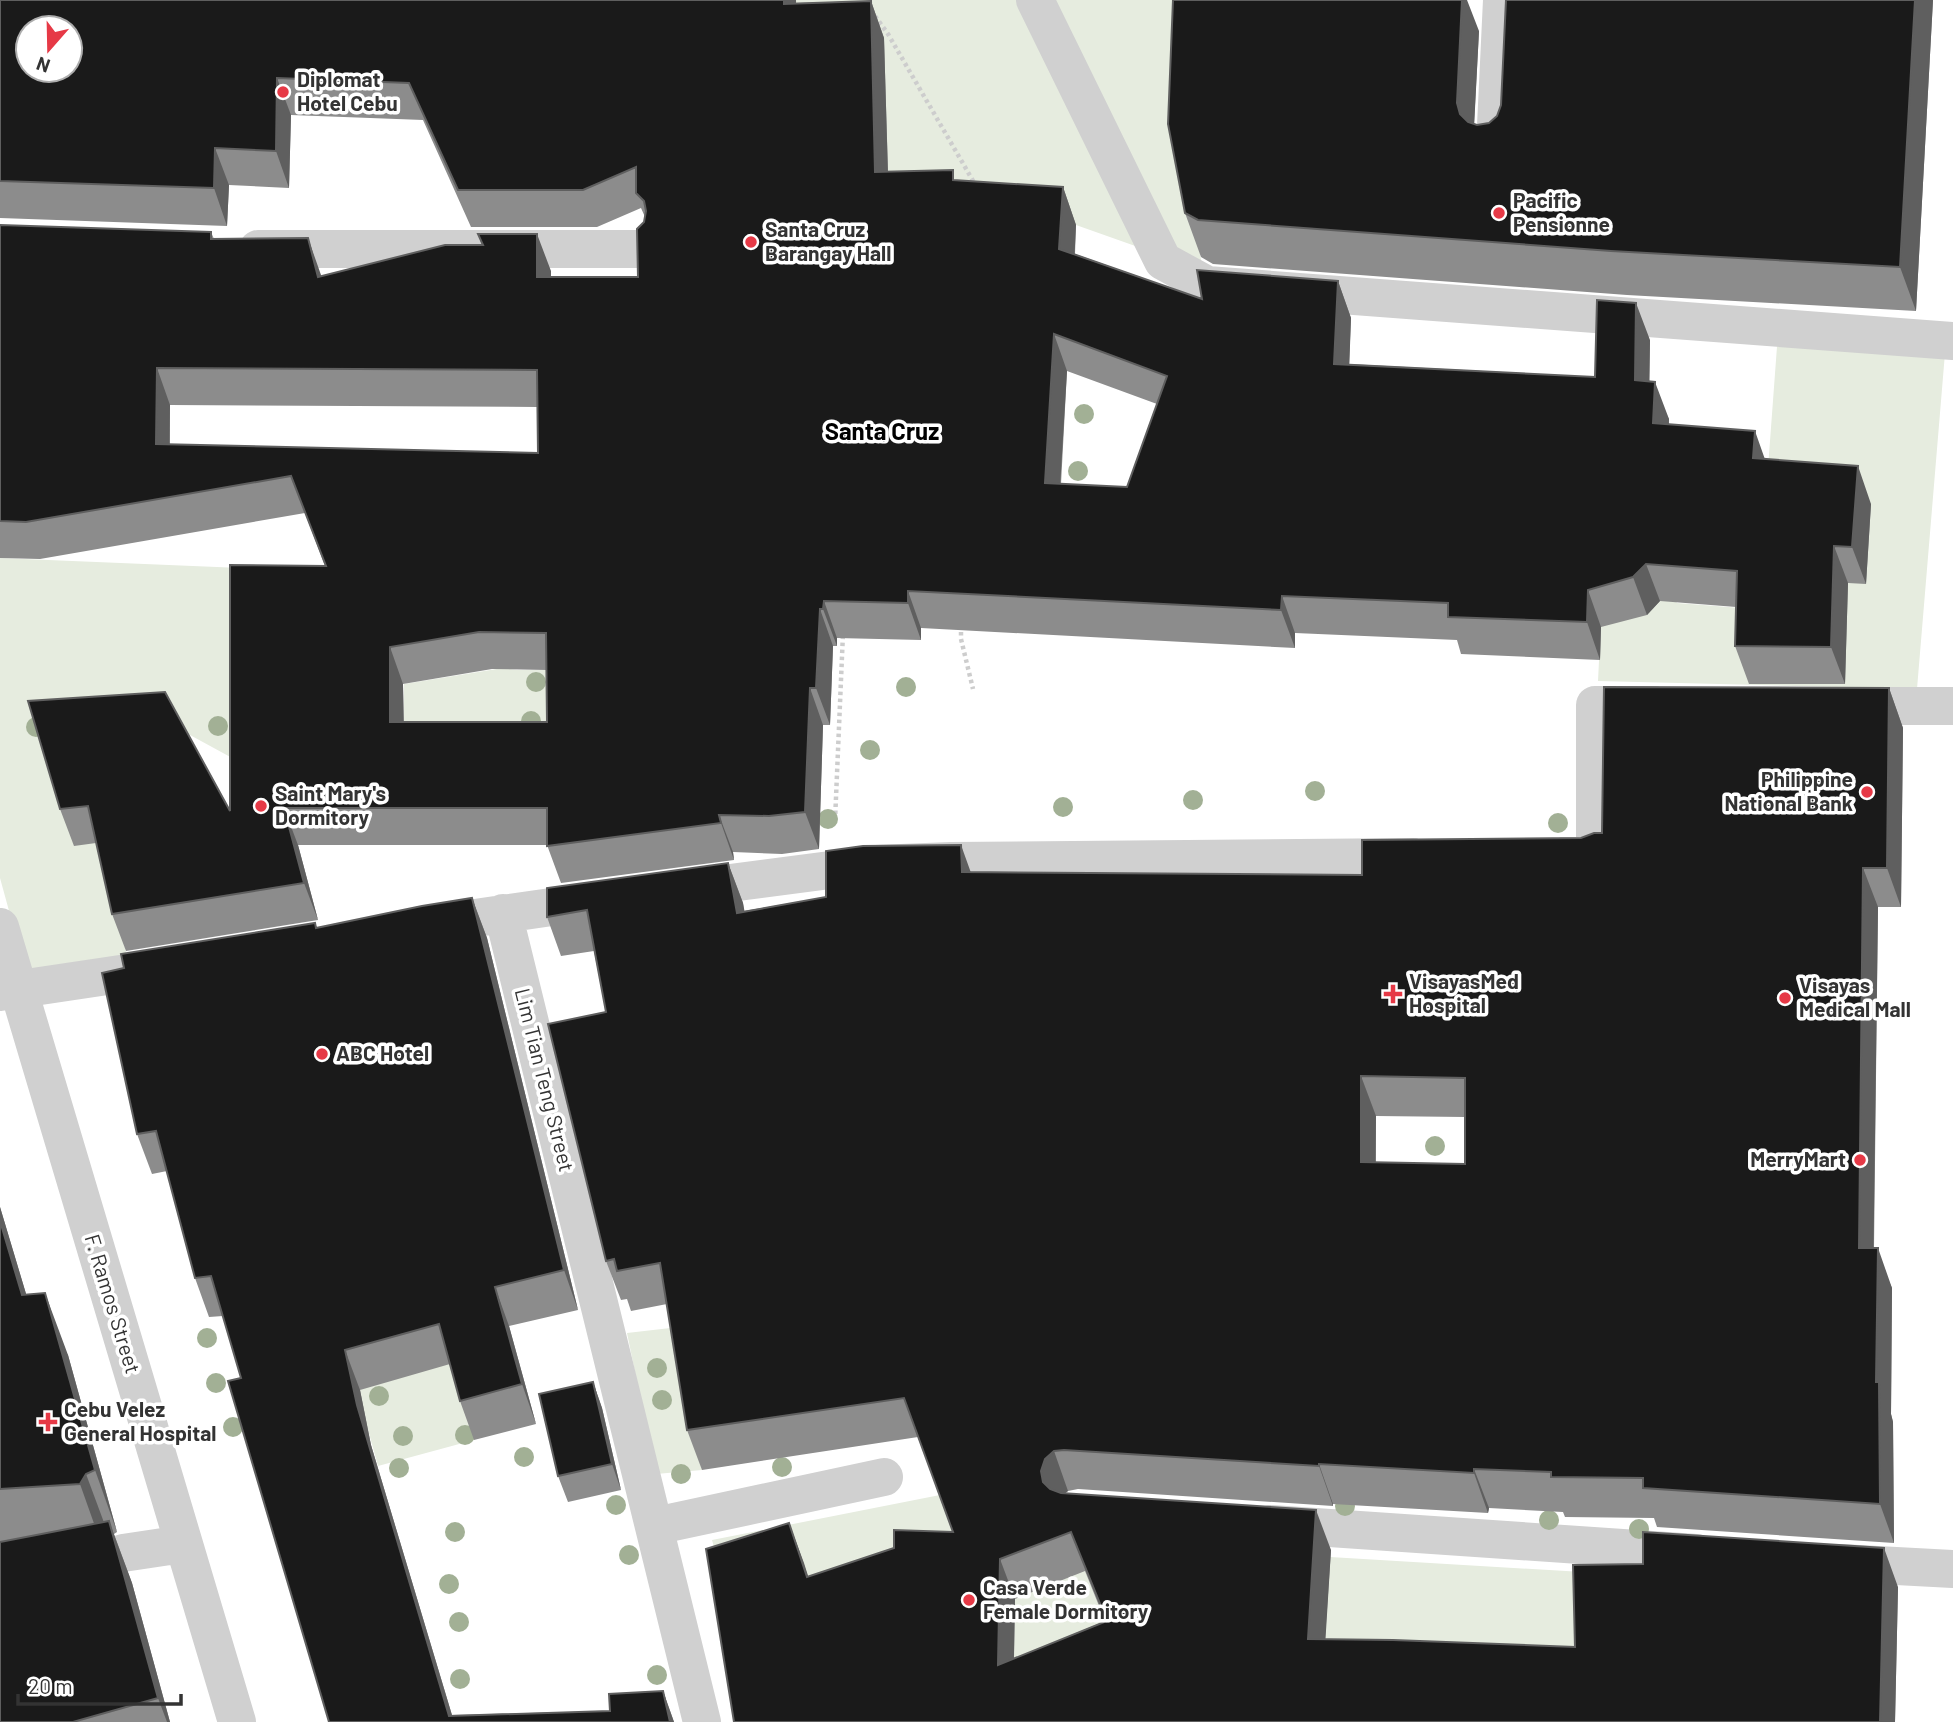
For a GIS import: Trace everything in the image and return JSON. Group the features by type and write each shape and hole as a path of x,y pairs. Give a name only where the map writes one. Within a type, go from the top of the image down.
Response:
{"street":[{"path":"1035,0 1163,261 1207,285 1953,341"},
{"path":"1495,147 1502,0"},
{"path":"228,248 638,249"},
{"path":"1536,856 1595,856 1595,705 1693,706"},
{"path":"1805,706 1953,706"},
{"path":"392,930 876,864 1453,857"},
{"name":"Lim Tian Teng Street","path":"503,913 702,1722"},
{"name":"F. Ramos Street","path":"0,927 10,991 236,1722"},
{"path":"10,991 185,964"},
{"path":"655,1526 884,1477"},
{"path":"1230,1521 1732,1556"},
{"path":"123,1553 183,1544"},
{"path":"1802,1560 1953,1569"}],"path":[{"path":"869,8 888,34 979,190"},
{"path":"961,625 961,639 974,689"},
{"path":"833,869 843,632"}],"shaded area":[{"path":"762,0 1295,0 1184,168 1203,270 1076,225 896,210"},
{"path":"1778,333 1946,341 1917,689 1598,681 1602,599 1659,572 1677,603 1754,609"},
{"path":"0,558 241,568 234,759 179,729 157,836 114,897 129,966 28,980 0,878"},
{"path":"503,668 560,670 561,759 404,759 404,684"},
{"path":"431,1283 474,1440 378,1466 357,1390 389,1381"},
{"path":"740,1320 681,1342 702,1470 656,1474 627,1333"},
{"path":"940,1495 958,1546 738,1632 712,1540"},
{"path":"1075,1545 1121,1661 1013,1689 1015,1598 1075,1575"},
{"path":"1330,1557 1700,1579 1589,1692 1325,1641"}],"building":[{"path":"0,0 784,0 784,4 871,1 875,172 953,170 953,180 1063,187 1059,249 1202,299 1197,270 1338,281 1334,364 1595,377 1597,300 1636,303 1635,380 1655,382 1653,423 1755,431 1753,458 1858,466 1852,547 1834,546 1831,647 1735,646 1737,571 1646,564 1633,577 1588,590 1587,622 1448,617 1448,603 1282,596 1281,610 908,591 908,603 824,601 823,609 820,609 816,688 810,688 805,812 769,816 719,815 721,823 547,846 547,808 284,808 304,883 112,914 88,806 60,809 28,701 165,692 230,811 230,565 326,566 291,476 26,522 0,521 0,225 211,232 211,239 308,238 318,277 445,245 483,245 478,234 537,234 537,277 638,277 637,229 644,222 646,211 644,201 636,193 636,167 583,190 458,190 409,83 277,78 276,151 215,148 214,188 0,181","holes":["1054,334 1167,376 1127,487 1045,483","157,368 537,370 538,453 156,444","479,632 546,633 547,722 390,722 390,647"]},
{"path":"1173,0 1462,0 1457,103 1460,114 1468,122 1477,125 1489,123 1497,116 1501,105 1506,0 1915,0 1900,267 1611,251 1198,220 1185,213 1168,124"},
{"path":"1604,687 1889,688 1887,868 1863,868 1859,1248 1878,1248 1876,1382 1879,1382 1880,1504 1643,1488 1643,1478 1551,1477 1551,1472 1474,1469 1474,1473 1319,1466 1064,1450 1054,1451 1045,1459 1041,1471 1043,1482 1050,1489 1061,1493 1316,1510 1308,1639 1575,1647 1573,1565 1643,1564 1643,1532 1884,1548 1880,1722 734,1722 706,1549 789,1523 807,1577 894,1548 894,1530 953,1532 904,1398 687,1430 660,1263 617,1271 614,1259 606,1261 548,1024 606,1012 587,910 547,917 547,888 728,863 737,913 826,897 826,851 863,846 961,845 962,872 1362,875 1362,840 1581,838 1602,833","holes":["1361,1076 1465,1078 1465,1164 1361,1162","1071,1532 1107,1621 998,1665 1000,1559"]},
{"path":"472,898 564,1270 495,1287 522,1384 460,1401 439,1324 345,1350 357,1405 449,1716 610,1711 609,1694 663,1691 670,1722 329,1722 228,1381 241,1378 211,1276 195,1278 156,1131 137,1134 102,973 124,968 121,954 315,923 316,928"},
{"path":"0,1221 22,1295 45,1293 95,1470 86,1474 80,1484 0,1489"},
{"path":"593,1382 612,1464 558,1476 539,1394"},
{"path":"109,1521 158,1698 73,1722 0,1722 0,1542"}],"place":[{"name":"Diplomat Hotel Cebu","path":"283,92"},
{"name":"Pacific Pensionne","path":"1499,213"},
{"name":"Santa Cruz Barangay Hall","path":"751,242"},
{"name":"Philippine National Bank","path":"1867,792"},
{"name":"Saint Mary's Dormitory","path":"261,806"},
{"name":"VisayasMed Hospital","path":"1393,994"},
{"name":"Visayas Medical Mall","path":"1785,998"},
{"name":"ABC Hotel","path":"322,1054"},
{"name":"MerryMart","path":"1860,1160"},
{"name":"Cebu Velez General Hospital","path":"48,1422"},
{"name":"Casa Verde Female Dormitory","path":"969,1600"}],"district":[{"name":"Santa Cruz","path":"882,432"}]}
